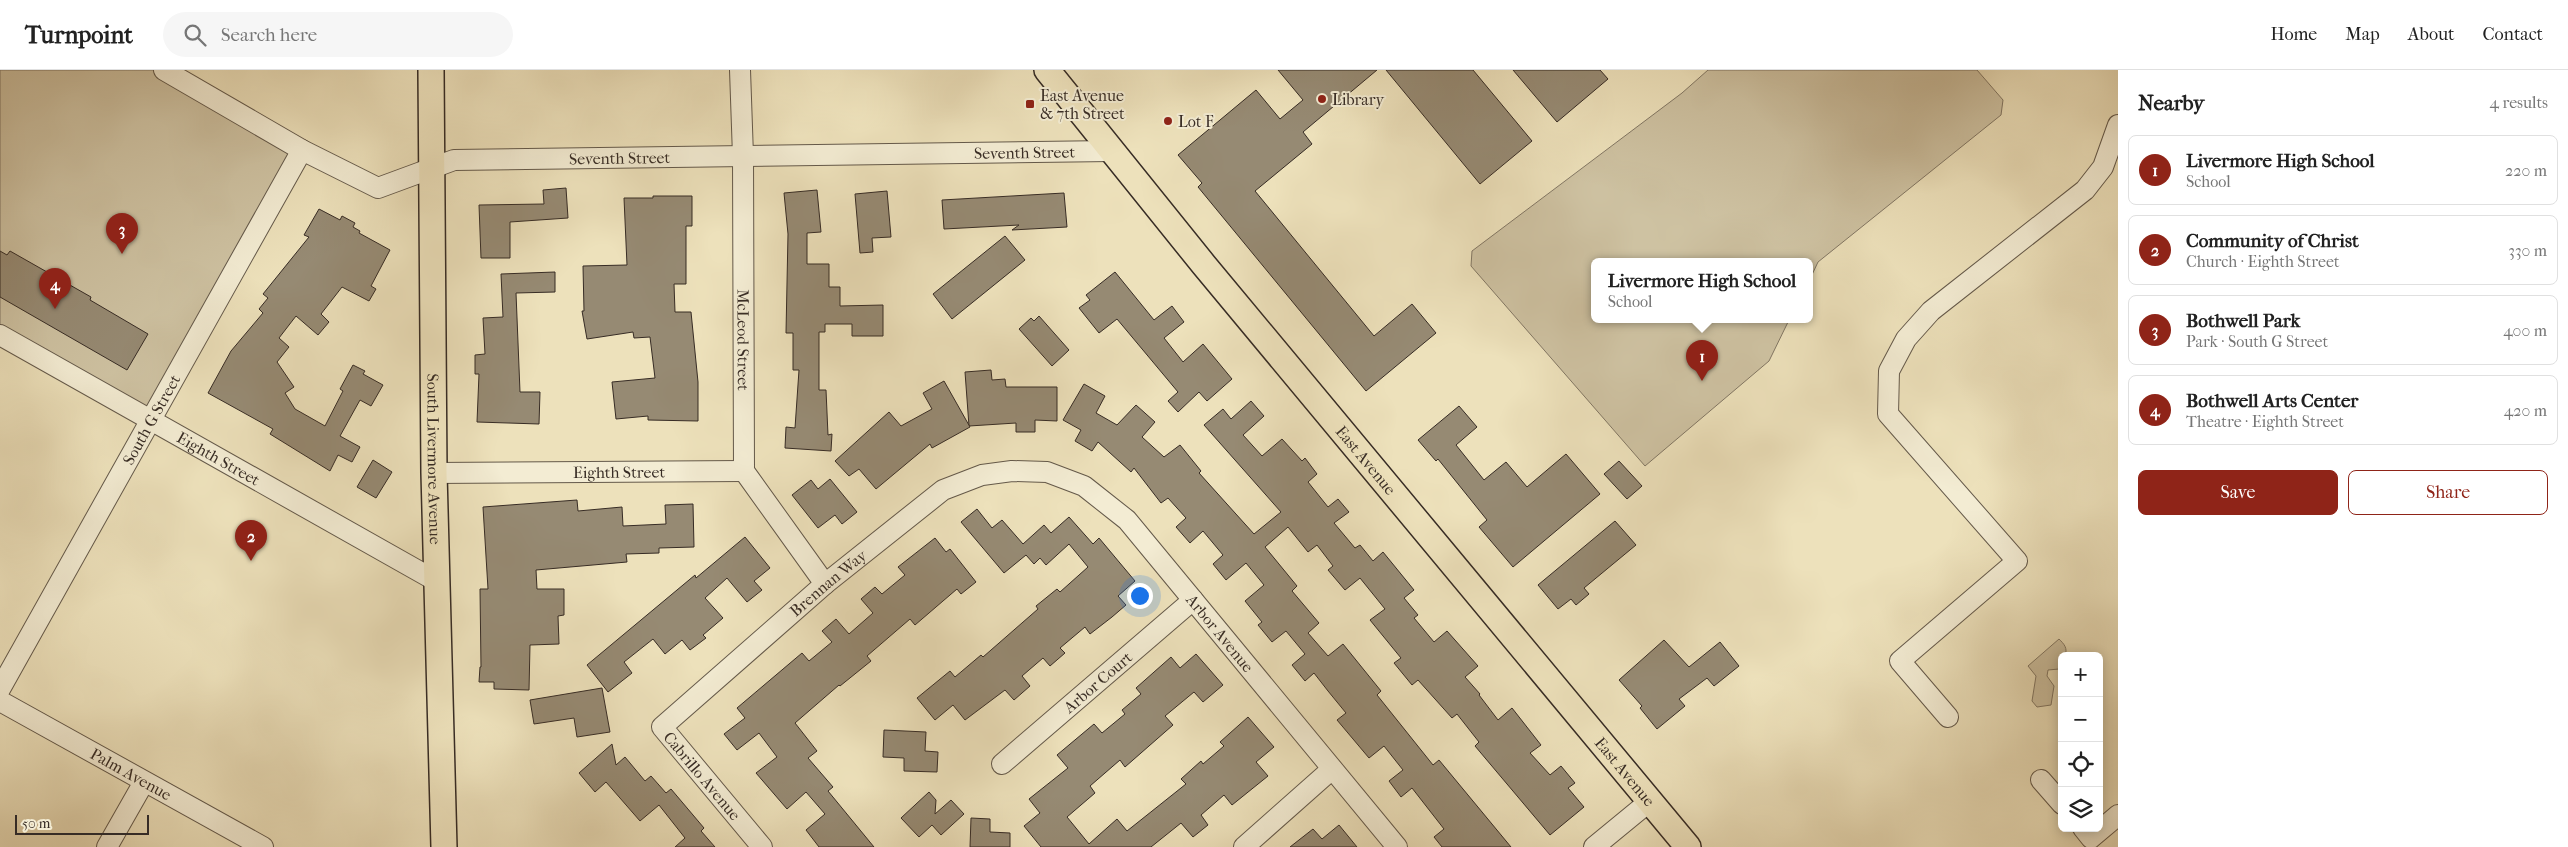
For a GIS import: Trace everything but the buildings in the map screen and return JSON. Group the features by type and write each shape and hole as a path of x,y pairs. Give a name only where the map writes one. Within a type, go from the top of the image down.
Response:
{"main road":[{"name":"South Livermore Avenue","path":"431,70 434,473 444,847"},
{"name":"East Avenue","path":"1047,70 1251,322 1688,847"}],"street":[{"name":"Seventh Street","path":"164,70 302,150 378,188 454,160 1111,150"},
{"name":"McLeod Street","path":"740,70 743,156 744,471"},
{"path":"1948,717 1900,662 2017,561 1888,414 1889,371 1906,339 1931,311 2085,190 2103,167 2118,125"},
{"name":"South G Street","path":"0,689 302,150"},
{"name":"Eighth Street","path":"0,335 438,582"},
{"path":"744,471 825,584"},
{"name":"Eighth Street","path":"434,473 744,471"},
{"name":"Brennan Way","path":"662,727 825,584 943,490 982,475 1012,471"},
{"name":"Arbor Avenue","path":"1012,471 1047,472 1084,486 1127,520 1397,847"},
{"name":"Arbor Court","path":"1002,764 1193,600"},
{"name":"Palm Avenue","path":"0,701 263,847"},
{"name":"Cabrillo Avenue","path":"662,727 762,847"},
{"path":"1244,847 1332,769"},
{"path":"2041,780 2058,799"},
{"path":"107,847 144,782"},
{"path":"1594,847 1650,801"},
{"path":"2103,828 2118,815"},
{"path":"2086,832 2091,838 2098,832"}],"shaded area":[{"path":"0,70 164,70 302,150 151,420 0,335"},
{"path":"1708,70 1977,70 2003,100 2001,115 1818,262 1813,273 1813,258 1591,258 1591,323 1788,323 1769,361 1645,466 1471,266 1472,251 1682,93"},
{"path":"2059,639 2065,646 2066,652 2058,652 2058,669 2048,670 2047,676 2054,686 2051,705 2037,707 2032,701 2036,676 2028,666"}],"place":[{"name":"Library","path":"1322,99"},
{"name":"East Avenue & 7th Street","path":"1030,104"},
{"name":"Lot F","path":"1168,121"},
{"name":"Bothwell Park","path":"122,254"},
{"name":"Bothwell Arts Center","path":"55,309"},
{"name":"Livermore High School","path":"1702,381"},
{"name":"Community of Christ","path":"251,561"}]}
